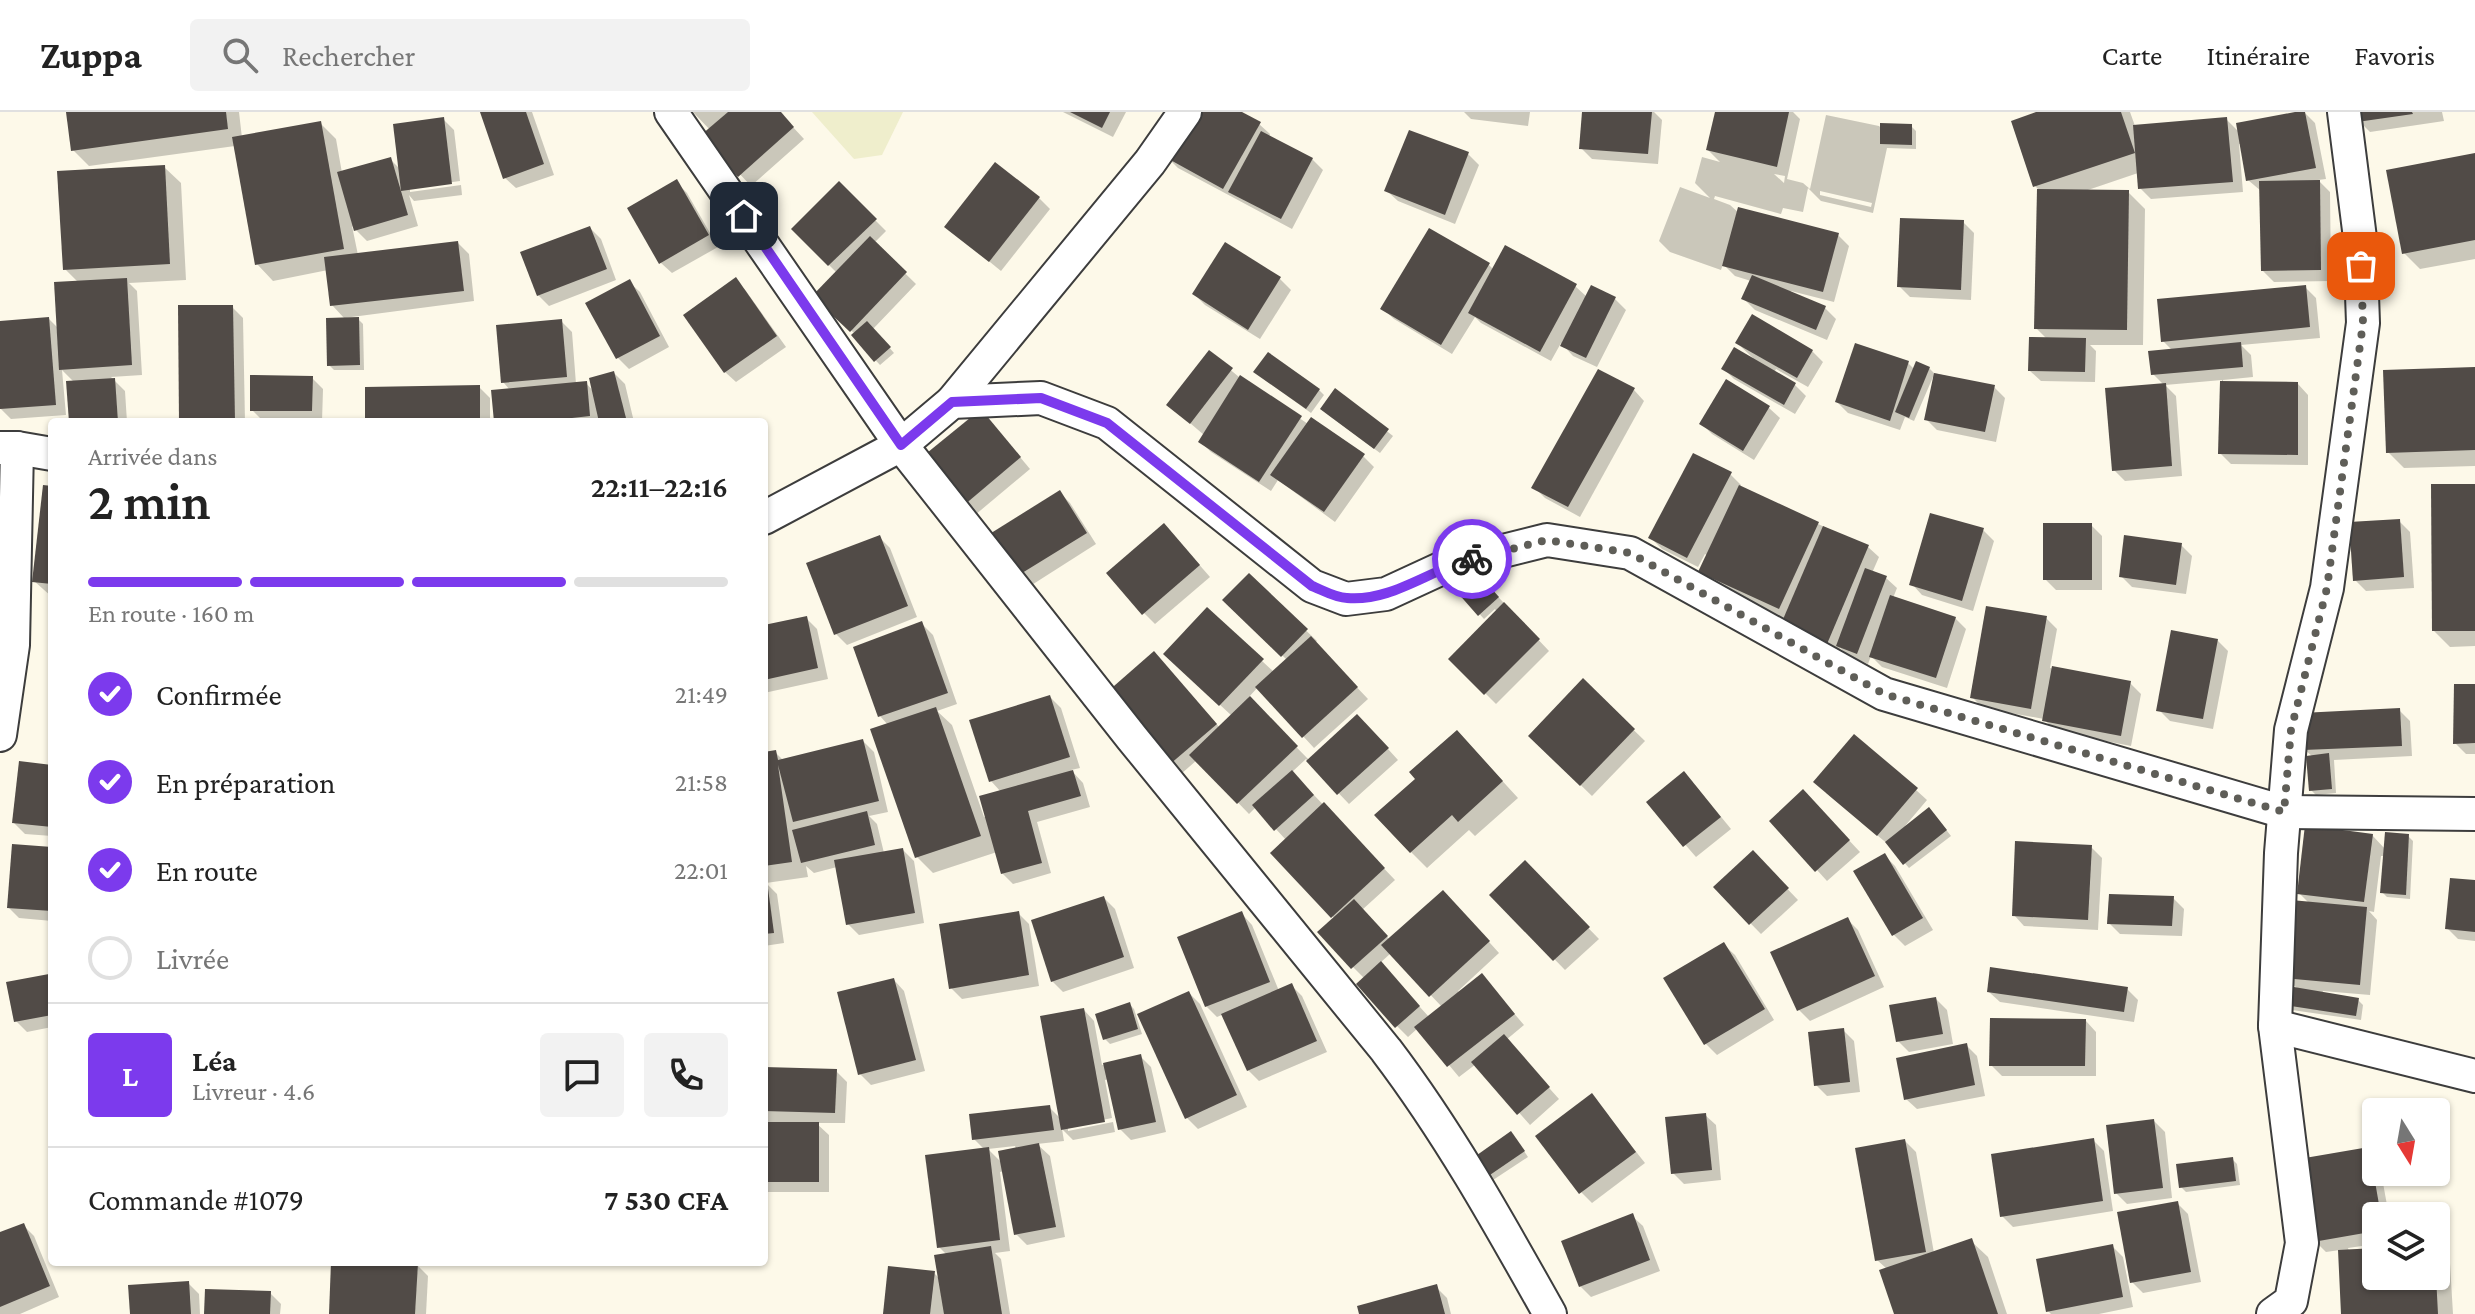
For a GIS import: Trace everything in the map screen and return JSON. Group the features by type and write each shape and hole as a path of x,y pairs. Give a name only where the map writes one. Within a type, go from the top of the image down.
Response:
{"street":[{"path":"671,112 901,445 1425,1101 1487,1201 1550,1314"},
{"path":"768,516 901,445 952,402 1150,162 1185,112"},
{"path":"2273,1314 2291,1301 2302,1243 2275,1026 2284,812 2291,730 2327,588 2363,323 2360,238 2344,112"},
{"path":"952,402 1041,398 1107,423 1312,586 1346,599 1386,594 1451,564 1547,540 1630,553 1884,694 2284,812 2475,814"},
{"path":"0,735 13,645 9,448 48,453"},
{"path":"2275,1026 2475,1076"}],"green space":[{"path":"812,112 903,112 882,155 854,159"}],"building":[{"path":"66,112 226,112 228,129 71,151"},
{"path":"480,112 526,112 544,164 503,179"},
{"path":"728,112 781,112 794,127 738,177 701,135"},
{"path":"1070,112 1110,112 1102,128"},
{"path":"1190,112 1242,112 1261,122 1223,189 1165,157"},
{"path":"1582,112 1652,112 1648,154 1579,149"},
{"path":"1715,112 1789,112 1777,167 1706,150"},
{"path":"2036,112 2121,112 2135,153 2033,187 2011,121"},
{"path":"2305,112 2316,168 2246,181 2236,123"},
{"path":"2355,112 2412,112 2413,114 2357,122"},
{"path":"444,117 452,184 401,191 393,124"},
{"path":"2227,117 2233,182 2138,189 2133,125"},
{"path":"321,121 344,249 255,265 232,137"},
{"path":"1880,123 1912,124 1912,145 1880,144"},
{"path":"1409,130 1469,152 1445,215 1384,191"},
{"path":"1261,131 1313,158 1281,219 1228,192"},
{"path":"2475,153 2475,240 2402,254 2386,170"},
{"path":"391,157 408,215 354,231 337,172"},
{"path":"995,162 1040,197 989,262 944,227"},
{"path":"165,165 170,264 63,270 57,171"},
{"path":"677,179 709,235 659,264 627,208"},
{"path":"2320,180 2321,270 2261,271 2259,181"},
{"path":"839,181 877,219 828,266 791,229"},
{"path":"2037,189 2129,190 2127,330 2034,329"},
{"path":"1738,207 1839,233 1823,292 1722,266"},
{"path":"1900,218 1964,220 1961,290 1897,287"},
{"path":"590,226 607,269 537,296 520,252"},
{"path":"1429,228 1490,263 1441,345 1380,309"},
{"path":"870,236 907,272 850,332 812,296"},
{"path":"458,241 464,291 330,306 324,257"},
{"path":"1225,242 1281,277 1248,330 1192,294"},
{"path":"1505,245 1577,284 1540,352 1468,313"},
{"path":"1752,275 1826,306 1816,330 1741,299"},
{"path":"736,277 777,336 724,373 683,315"},
{"path":"127,278 132,365 59,370 54,282"},
{"path":"630,279 660,336 616,359 585,303"},
{"path":"1591,285 1616,297 1586,358 1560,346"},
{"path":"2306,285 2310,327 2161,342 2157,299"},
{"path":"178,305 233,305 235,418 179,418"},
{"path":"1752,314 1813,350 1797,378 1735,343"},
{"path":"49,317 56,405 0,409 0,321"},
{"path":"359,317 360,365 327,366 326,318"},
{"path":"562,319 567,377 501,383 496,325"},
{"path":"867,321 891,347 874,362 851,335"},
{"path":"2029,337 2086,338 2085,372 2028,371"},
{"path":"2241,342 2243,367 2151,375 2148,351"},
{"path":"1855,343 1909,361 1890,421 1835,402"},
{"path":"1734,347 1796,383 1784,405 1721,369"},
{"path":"1209,350 1233,368 1190,424 1166,405"},
{"path":"1268,352 1320,389 1306,409 1253,372"},
{"path":"1916,361 1930,367 1909,418 1895,412"},
{"path":"2475,367 2475,450 2386,453 2383,370"},
{"path":"1598,369 1635,388 1568,507 1531,488"},
{"path":"614,371 626,418 598,418 589,378"},
{"path":"1934,373 1995,385 1985,432 1924,420"},
{"path":"250,375 313,376 312,411 250,411"},
{"path":"1240,375 1302,416 1259,482 1198,442"},
{"path":"115,378 118,418 69,418 66,381"},
{"path":"1726,379 1770,406 1743,451 1699,424"},
{"path":"587,381 590,416 494,418 491,390"},
{"path":"2220,381 2298,382 2298,455 2218,454"},
{"path":"2166,383 2172,466 2112,471 2105,388"},
{"path":"480,385 480,418 365,418 365,387"},
{"path":"1335,388 1389,429 1374,449 1320,409"},
{"path":"981,409 1021,457 963,506 922,457"},
{"path":"1311,417 1365,454 1324,512 1270,475"},
{"path":"1693,453 1732,472 1687,558 1648,538"},
{"path":"2431,484 2475,484 2475,631 2432,631"},
{"path":"43,485 48,486 48,584 32,582"},
{"path":"1739,485 1819,522 1779,609 1698,572"},
{"path":"1060,490 1087,533 1014,578 988,535"},
{"path":"1930,513 1984,528 1962,601 1909,585"},
{"path":"2400,519 2404,577 2353,581 2349,522"},
{"path":"1164,523 1200,565 1142,615 1106,573"},
{"path":"2043,523 2092,523 2092,580 2043,580"},
{"path":"1823,526 1869,545 1827,644 1781,624"},
{"path":"880,535 908,606 834,635 806,563"},
{"path":"2124,535 2182,543 2176,585 2119,577"},
{"path":"1471,566 1499,597 1478,616 1450,584"},
{"path":"1865,568 1887,576 1857,654 1836,646"},
{"path":"1249,573 1308,629 1281,657 1222,600"},
{"path":"1890,595 1956,617 1936,678 1869,657"},
{"path":"1504,602 1540,639 1484,695 1448,659"},
{"path":"1986,606 2047,616 2031,709 1970,698"},
{"path":"1207,607 1264,659 1219,706 1163,654"},
{"path":"807,616 818,668 768,679 768,624"},
{"path":"922,621 948,693 878,717 853,647"},
{"path":"2171,630 2218,639 2203,719 2156,711"},
{"path":"1311,636 1358,687 1302,738 1255,687"},
{"path":"1154,651 1217,724 1169,765 1106,693"},
{"path":"2052,666 2131,681 2121,736 2042,721"},
{"path":"1583,678 1635,729 1580,786 1528,736"},
{"path":"2454,684 2475,684 2475,743 2453,744"},
{"path":"1050,695 1070,757 989,782 969,720"},
{"path":"1250,696 1298,746 1237,804 1189,755"},
{"path":"936,707 981,836 915,858 870,729"},
{"path":"2400,708 2402,746 2303,750 2301,713"},
{"path":"1357,714 1389,748 1337,795 1306,761"},
{"path":"1457,730 1503,781 1458,822 1452,815 1410,853 1374,815 1415,779 1409,772"},
{"path":"1854,734 1918,788 1877,836 1813,782"},
{"path":"863,739 879,801 793,822 778,765 792,862 768,865 768,751 776,750 778,760"},
{"path":"2329,753 2332,789 2309,791 2306,756"},
{"path":"19,761 48,765 48,827 12,823"},
{"path":"1073,770 1081,796 1028,811 1042,863 1001,874 979,796"},
{"path":"1292,770 1314,795 1274,831 1252,805"},
{"path":"1684,771 1721,817 1683,847 1646,802"},
{"path":"1803,789 1850,840 1815,872 1769,821"},
{"path":"1324,802 1385,868 1331,918 1270,853"},
{"path":"1929,807 1947,830 1903,865 1885,842"},
{"path":"867,811 875,845 801,863 792,830"},
{"path":"2305,825 2373,834 2364,902 2297,894"},
{"path":"2385,832 2409,834 2406,895 2380,893"},
{"path":"2015,841 2092,845 2088,920 2012,916"},
{"path":"12,844 48,847 48,911 7,908"},
{"path":"903,848 915,913 846,925 834,860"},
{"path":"1753,850 1789,888 1749,925 1713,887"},
{"path":"1885,853 1923,918 1892,936 1853,871"},
{"path":"1525,860 1590,927 1553,961 1489,895"},
{"path":"2450,878 2475,880 2475,932 2445,929"},
{"path":"768,888 774,933 768,934"},
{"path":"1443,890 1490,941 1429,997 1381,945"},
{"path":"2109,894 2174,896 2172,926 2107,924"},
{"path":"1104,896 1124,957 1051,982 1031,920"},
{"path":"1354,899 1388,936 1351,969 1317,932"},
{"path":"2291,900 2367,907 2360,985 2284,978"},
{"path":"1019,911 1029,975 949,989 939,924"},
{"path":"1242,911 1270,982 1205,1007 1177,937"},
{"path":"1848,917 1875,976 1797,1011 1770,952"},
{"path":"1724,942 1765,1009 1704,1045 1663,978"},
{"path":"1381,961 1420,1006 1395,1028 1356,984"},
{"path":"1990,967 2128,987 2124,1012 1987,992"},
{"path":"1482,973 1515,1014 1447,1067 1414,1027"},
{"path":"48,974 48,1016 14,1022 6,982"},
{"path":"894,978 916,1060 858,1075 837,992"},
{"path":"1292,983 1317,1041 1247,1071 1221,1014"},
{"path":"2288,986 2359,998 2356,1016 2285,1005"},
{"path":"1189,991 1237,1095 1185,1119 1137,1014"},
{"path":"1936,997 1943,1034 1896,1042 1889,1005"},
{"path":"1130,1002 1138,1029 1103,1040 1095,1014"},
{"path":"1084,1008 1105,1122 1061,1130 1040,1016"},
{"path":"1990,1018 2086,1019 2085,1066 1989,1066"},
{"path":"1844,1028 1850,1082 1814,1086 1808,1032"},
{"path":"1504,1034 1550,1087 1517,1115 1471,1062"},
{"path":"1967,1043 1975,1085 1904,1100 1896,1058"},
{"path":"1141,1054 1156,1122 1118,1130 1103,1063"},
{"path":"768,1067 837,1069 835,1113 768,1111"},
{"path":"1592,1093 1636,1152 1579,1194 1535,1136"},
{"path":"1050,1105 1054,1130 972,1140 969,1114"},
{"path":"1706,1113 1712,1170 1671,1174 1665,1117"},
{"path":"2154,1119 2163,1188 2114,1194 2106,1125"},
{"path":"768,1122 819,1122 819,1182 768,1182"},
{"path":"1511,1131 1525,1151 1484,1179 1470,1160"},
{"path":"2094,1138 2103,1201 2000,1217 1991,1154"},
{"path":"1905,1139 1926,1252 1875,1261 1855,1148"},
{"path":"1039,1143 1056,1227 1014,1235 998,1151"},
{"path":"989,1147 1000,1240 937,1248 925,1155"},
{"path":"2362,1148 2362,1186 2376,1186 2379,1202 2362,1202 2362,1233 2313,1242 2299,1159"},
{"path":"2233,1157 2236,1181 2179,1188 2176,1164"},
{"path":"2178,1201 2191,1272 2130,1283 2117,1212"},
{"path":"1633,1213 1650,1260 1579,1287 1561,1241"},
{"path":"24,1223 50,1286 0,1307 0,1232"},
{"path":"1972,1238 1998,1314 1894,1314 1879,1270"},
{"path":"2113,1244 2123,1297 2046,1312 2036,1259"},
{"path":"991,1246 1002,1314 944,1314 934,1255"},
{"path":"2362,1249 2362,1290 2437,1290 2438,1314 2341,1314 2338,1250"},
{"path":"331,1266 418,1266 415,1314 329,1314"},
{"path":"888,1266 935,1271 930,1314 883,1314"},
{"path":"189,1281 191,1314 130,1314 128,1285"},
{"path":"1437,1284 1445,1314 1359,1314 1357,1306"},
{"path":"205,1289 271,1291 270,1314 204,1314"}],"way so far":[{"path":"1472,559 1547,540 1630,553 1884,694 2284,812 2291,730 2327,588 2363,323 2361,266"}],"route":[{"path":"744,216 901,445 952,402 1041,398 1107,423 1312,586 1346,599 1386,594 1451,564 1472,559"}]}
